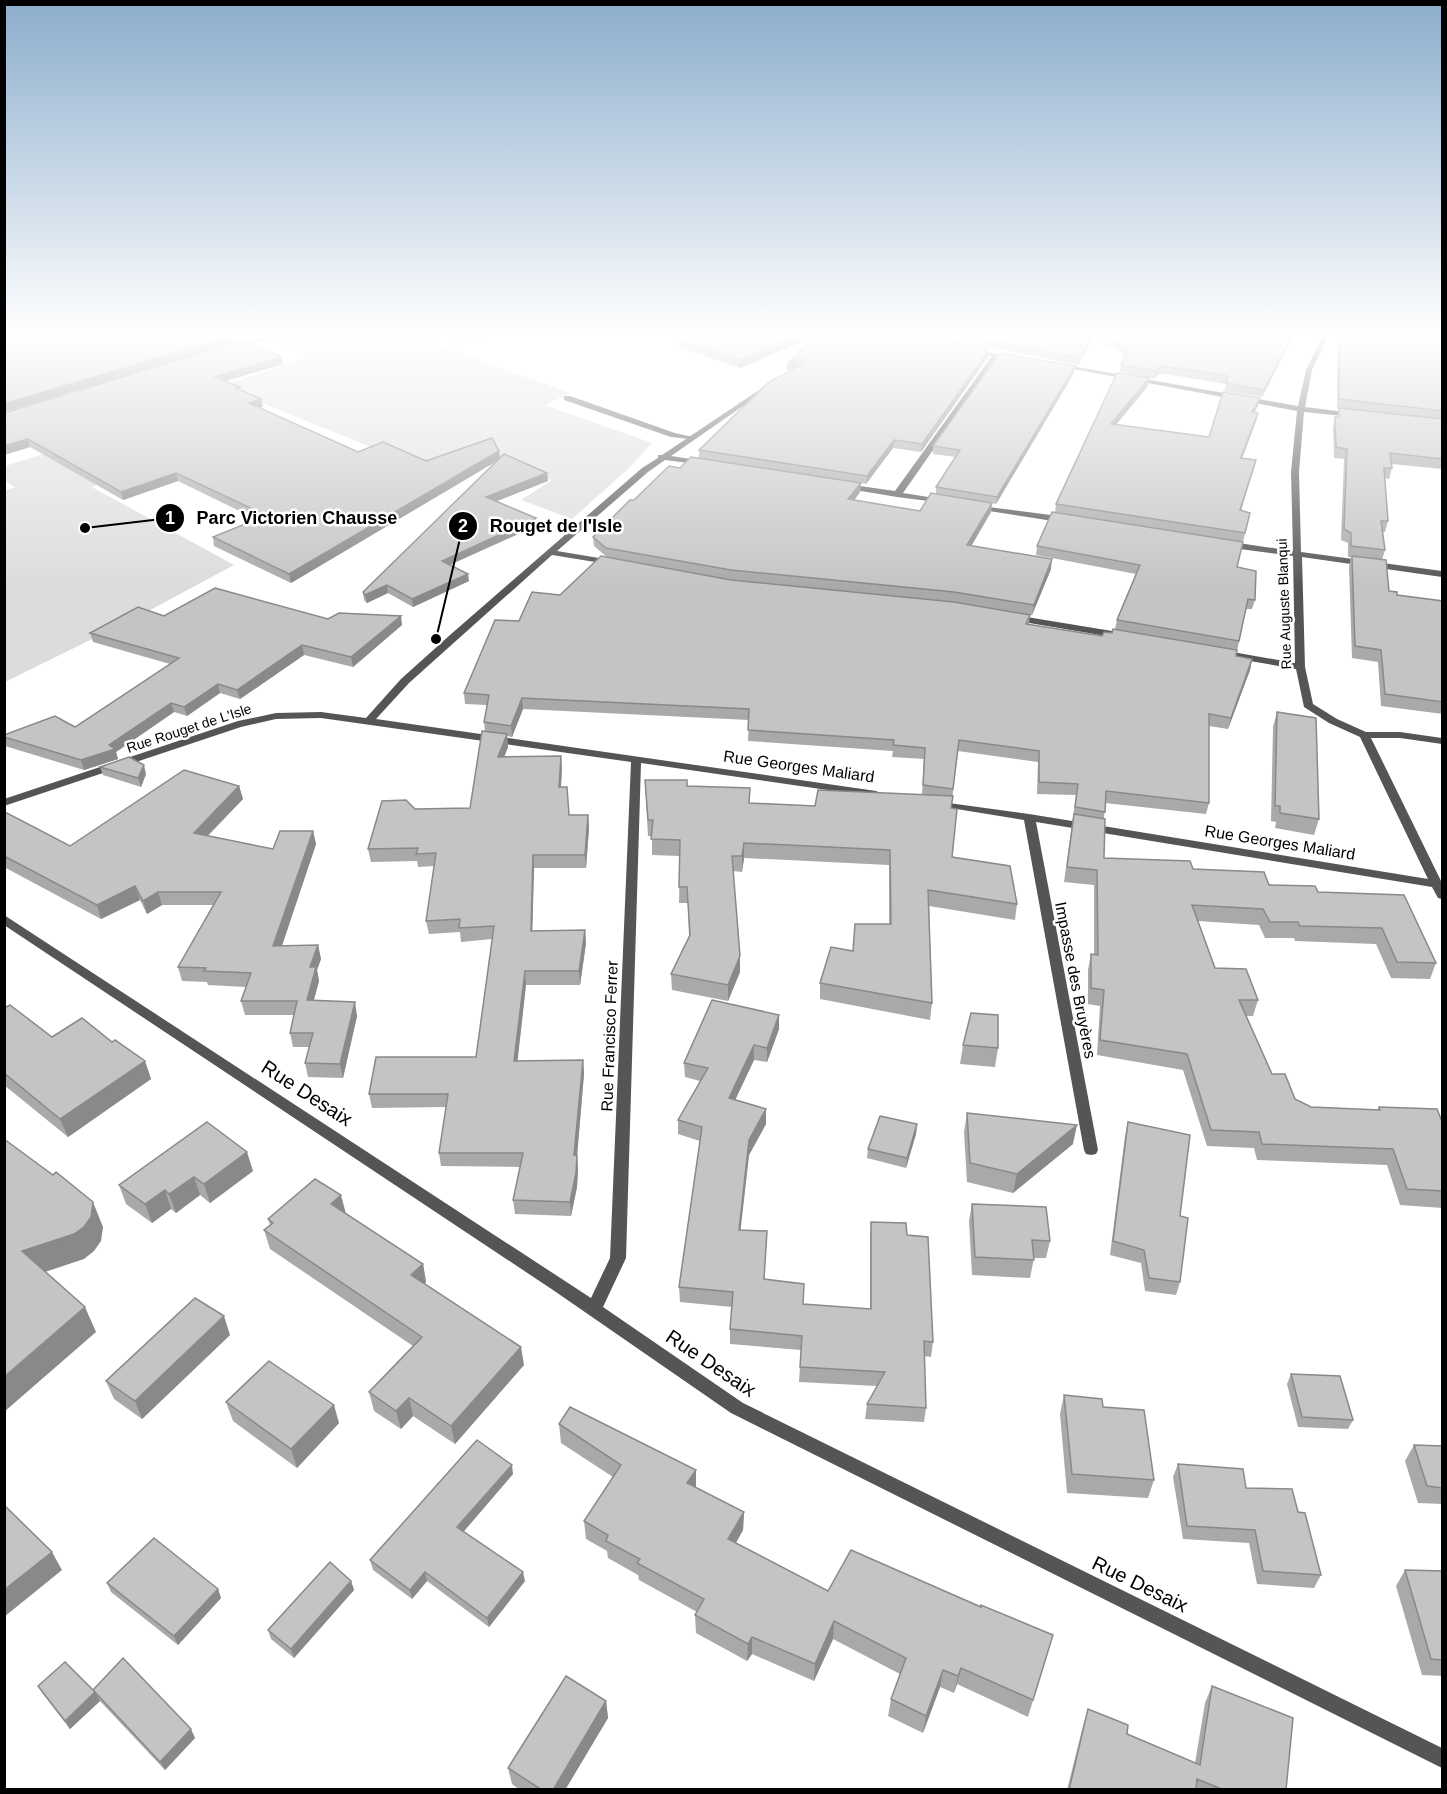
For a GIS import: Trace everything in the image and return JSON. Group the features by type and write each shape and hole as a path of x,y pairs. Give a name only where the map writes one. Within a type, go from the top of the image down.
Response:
{"street":[{"path":"633,421 674,435 689,437"},
{"path":"369,721 405,681 549,552 661,457 714,421"},
{"path":"897,495 950,421"},
{"name":"Rue Auguste Blanqui","path":"1300,421 1295,472 1300,667 1308,705 1333,721 1364,735"},
{"path":"661,457 711,465"},
{"path":"839,485 956,504"},
{"path":"968,505 1073,521"},
{"path":"1214,543 1443,574"},
{"path":"549,552 618,564"},
{"path":"999,615 1126,637"},
{"path":"1207,651 1300,667"},
{"name":"Rue Rouget de L'Isle","path":"4,803 238,724 276,716 321,715 369,721"},
{"name":"Rue Georges Maliard","path":"369,721 890,796"},
{"path":"1440,890 1364,735 1400,735 1443,741"},
{"name":"Rue Francisco Ferrer","path":"594,1309 618,1258 636,759"},
{"name":"Rue Georges Maliard","path":"925,801 1029,817 1440,890"},
{"name":"Impasse des Bruyères","path":"1029,817 1091,1150"},
{"name":"Rue Desaix","path":"4,919 594,1309 737,1408 1443,1758"}],"shaded area":[{"path":"306,421 589,421 652,443 629,468 572,519 521,500 552,480 477,451 425,469"},
{"path":"62,448 117,477 92,487 234,565 139,616 5,682 4,491 15,487 5,481 5,466"}],"building":[{"path":"4,421 288,421 358,452 383,442 426,461 492,438 499,451 289,574 213,537 262,517 256,515 261,513 176,473 121,492 28,439 4,446"},
{"path":"729,421 939,421 922,444 894,440 867,476 699,450"},
{"path":"951,421 1042,421 997,497 936,487 960,450 933,446"},
{"path":"1095,421 1114,421 1111,424 1209,437 1214,421 1255,421 1241,458 1256,460 1240,510 1250,513 1245,533 1056,504"},
{"path":"1335,421 1443,421 1443,459 1390,453 1392,468 1384,468 1388,521 1381,521 1385,550 1351,546 1351,533 1344,529 1347,449 1336,447"},
{"path":"504,454 547,473 486,497 536,518 442,561 468,574 412,599 387,585 365,595 363,592"},
{"path":"691,457 861,483 848,499 920,511 931,493 992,503 967,545 1052,559 1034,605 954,592 731,570 606,548 593,537 669,466 680,468"},
{"path":"1052,512 1243,542 1237,567 1256,571 1255,600 1248,599 1239,641 1117,620 1140,565 1037,546"},
{"path":"601,556 731,580 954,602 1030,615 1026,624 1102,636 1104,632 1112,633 1113,629 1237,650 1236,656 1252,659 1231,718 1209,714 1209,803 1106,791 1105,812 1075,807 1078,784 1039,782 1039,751 959,740 953,789 923,785 925,748 893,745 894,740 748,730 749,709 522,698 511,726 484,722 489,695 464,693 495,620 519,621 532,592 560,595"},
{"path":"1352,556 1386,560 1389,591 1397,592 1397,595 1443,601 1443,702 1385,694 1381,650 1355,646"},
{"path":"215,588 328,619 339,613 401,616 351,657 302,645 237,690 218,684 184,707 171,703 109,745 115,749 81,760 4,737 4,735 55,716 75,727 179,658 90,633 138,607 164,616"},
{"path":"1277,712 1316,718 1319,819 1280,813 1280,806 1275,806"},
{"path":"482,731 507,734 498,757 561,756 559,787 567,787 569,815 588,815 585,855 533,855 531,931 585,930 579,971 525,971 514,1061 583,1060 574,1155 577,1155 576,1173 570,1202 513,1200 523,1153 439,1153 448,1094 369,1094 376,1057 476,1057 494,926 459,928 460,919 426,921 436,853 416,854 418,848 368,849 382,801 406,800 415,809 470,808"},
{"path":"129,757 144,765 138,778 100,767"},
{"path":"184,770 239,786 194,833 273,849 280,831 313,831 273,946 318,945 310,967 316,967 307,1000 355,1002 340,1064 305,1063 313,1033 290,1033 297,1001 241,1001 251,973 204,971 206,968 178,967 221,892 158,892 143,901 135,886 97,905 4,856 4,814 7,813 70,846"},
{"path":"645,780 687,780 687,786 750,788 749,803 815,806 818,790 953,796 951,808 957,809 952,857 1010,866 1017,904 928,890 932,1003 820,983 831,947 853,951 855,924 891,924 890,850 744,843 742,856 732,856 740,956 728,985 671,974 690,935 687,887 679,887 680,840 651,839 653,820 648,820"},
{"path":"1074,814 1105,819 1104,858 1190,861 1193,869 1264,872 1269,885 1315,886 1318,892 1404,895 1436,963 1397,962 1382,928 1300,926 1298,922 1270,922 1263,909 1192,905 1215,968 1246,969 1258,1000 1239,1000 1272,1074 1285,1074 1295,1099 1311,1107 1380,1110 1379,1107 1437,1109 1443,1124 1443,1191 1407,1189 1393,1149 1262,1144 1259,1132 1211,1130 1187,1054 1100,1040 1104,990 1091,988 1091,954 1098,955 1097,870 1067,867"},
{"path":"712,1000 779,1015 767,1048 754,1045 729,1098 766,1109 749,1140 739,1230 767,1231 764,1279 804,1284 803,1304 871,1309 871,1222 906,1223 907,1235 928,1237 933,1342 924,1341 926,1408 867,1404 885,1372 800,1367 802,1336 730,1329 733,1292 679,1287 702,1127 678,1120 708,1068 684,1063"},
{"path":"10,1005 52,1037 82,1018 112,1042 115,1040 145,1061 60,1119 4,1073 4,1008"},
{"path":"971,1013 998,1015 998,1048 963,1045"},
{"path":"967,1113 1077,1125 1017,1174 970,1163"},
{"path":"880,1116 917,1124 907,1158 868,1149"},
{"path":"207,1122 247,1152 204,1184 194,1177 169,1194 165,1190 145,1204 119,1185"},
{"path":"1128,1122 1190,1135 1180,1216 1188,1218 1180,1282 1149,1278 1144,1250 1113,1241"},
{"path":"4,1139 53,1175 56,1172 93,1202 91,1217 84,1227 74,1234 22,1251 85,1307 4,1377"},
{"path":"315,1179 341,1195 331,1204 423,1264 411,1275 521,1347 451,1426 409,1398 396,1411 369,1392 422,1337 264,1230 273,1223 268,1219"},
{"path":"972,1204 1046,1207 1050,1241 1032,1240 1034,1260 975,1257"},
{"path":"195,1298 224,1316 135,1401 106,1381"},
{"path":"269,1361 334,1405 291,1449 226,1402"},
{"path":"1291,1374 1340,1376 1353,1420 1302,1417"},
{"path":"1064,1395 1102,1399 1103,1407 1144,1410 1154,1480 1072,1474"},
{"path":"570,1407 696,1470 687,1483 744,1512 728,1539 828,1591 851,1550 981,1607 981,1605 1053,1635 1033,1700 961,1668 958,1676 943,1670 926,1716 891,1699 906,1658 834,1621 815,1664 752,1637 748,1644 695,1615 704,1599 637,1563 640,1559 606,1541 608,1535 584,1521 621,1465 559,1424"},
{"path":"477,1440 512,1465 457,1527 523,1572 487,1618 425,1572 410,1590 370,1560"},
{"path":"1414,1445 1443,1446 1443,1488 1427,1486"},
{"path":"1178,1464 1243,1469 1246,1488 1292,1489 1298,1512 1305,1513 1321,1575 1263,1571 1255,1530 1187,1526"},
{"path":"4,1505 52,1552 4,1590"},
{"path":"154,1538 218,1589 174,1636 107,1583"},
{"path":"330,1562 351,1581 291,1649 268,1630"},
{"path":"1405,1570 1443,1571 1443,1660 1431,1659"},
{"path":"123,1658 191,1729 160,1762 93,1690"},
{"path":"65,1662 95,1692 65,1721 38,1686"},
{"path":"566,1676 606,1701 553,1790 542,1790 508,1768"},
{"path":"1212,1686 1293,1718 1286,1790 1224,1790 1197,1779 1196,1790 1069,1790 1088,1709 1128,1725 1127,1734 1200,1765"}],"place":[{"name":"Parc Victorien Chausse","path":"85,528"},
{"name":"Rouget de l'Isle","path":"436,639"}]}
